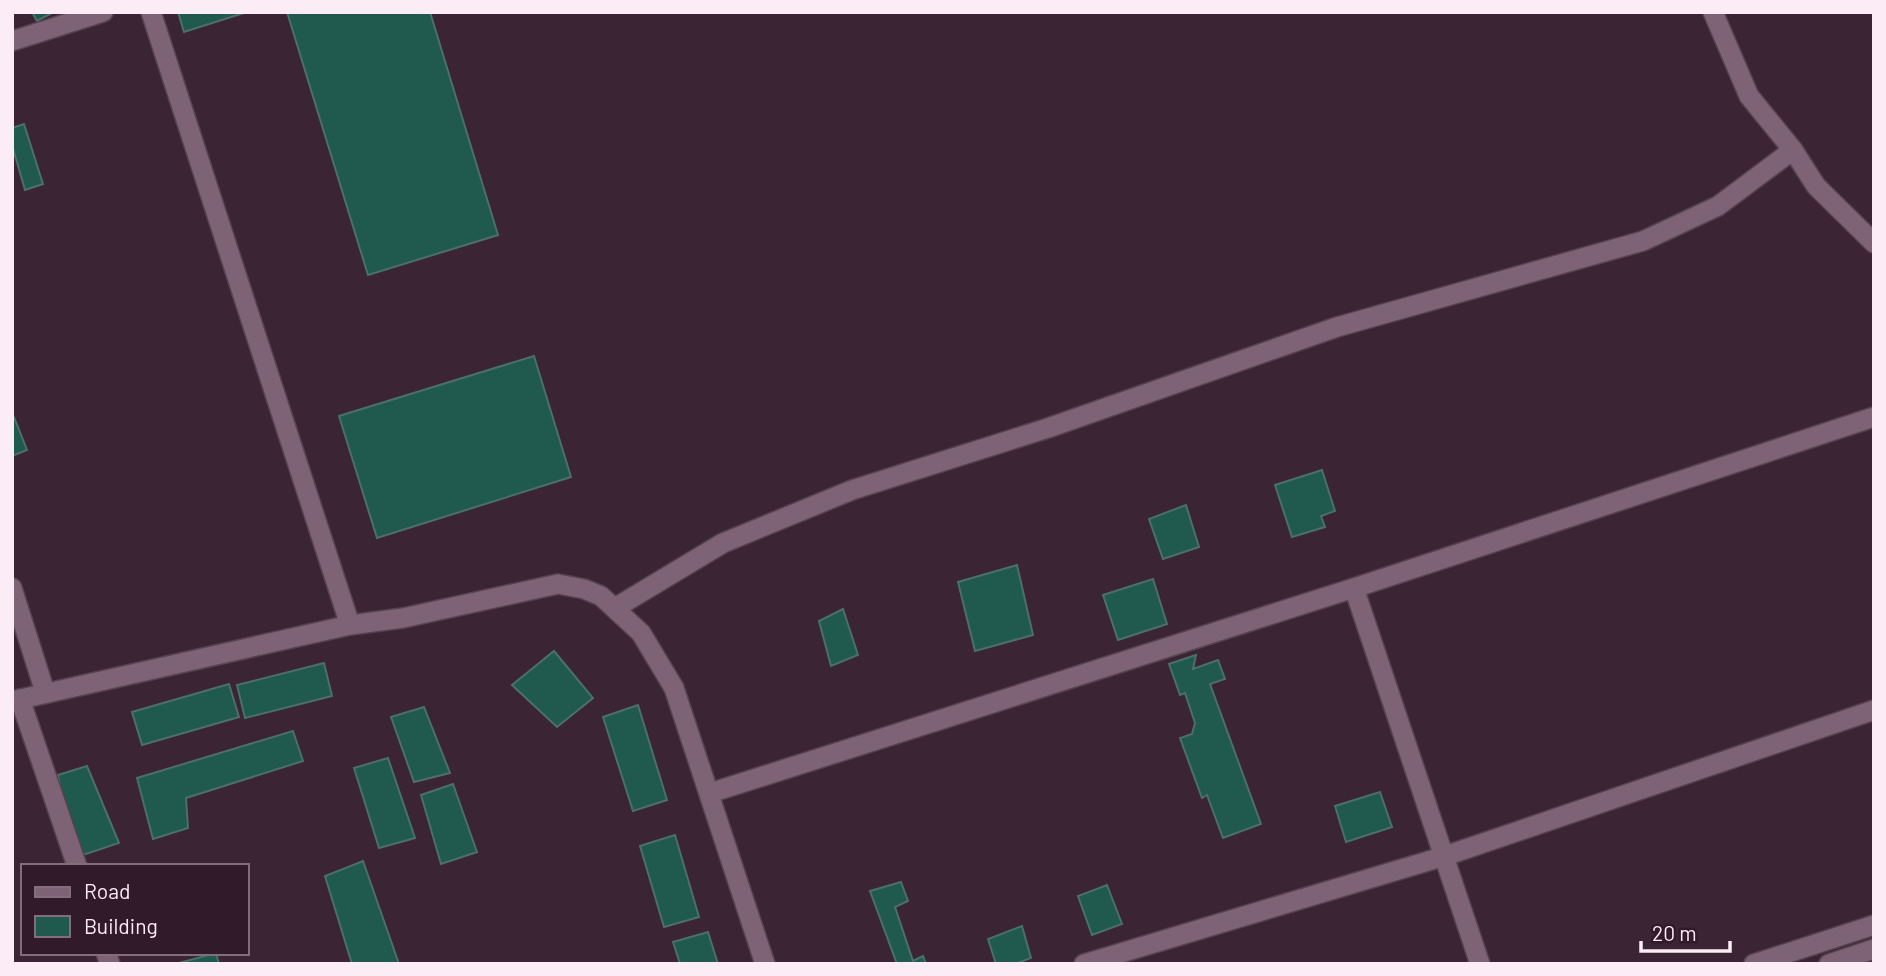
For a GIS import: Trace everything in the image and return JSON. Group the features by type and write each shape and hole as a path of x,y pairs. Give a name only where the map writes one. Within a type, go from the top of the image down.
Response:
{"street":[{"path":"12,41 103,12"},
{"path":"151,12 350,625"},
{"path":"1713,12 1749,96 1793,150 1816,186 1874,243"},
{"path":"615,608 723,543 852,490 1048,428 1337,327 1643,241 1718,206 1793,150"},
{"path":"710,793 1354,588 1874,417"},
{"path":"76,864 16,700 350,625 403,618 558,584 584,589 601,596 615,608 641,633 674,688 765,964"},
{"path":"12,588 45,692"},
{"path":"1354,588 1480,964"},
{"path":"1084,964 1446,856 1874,710"},
{"path":"1754,964 1874,925"},
{"path":"1829,964 1874,949"}],"building":[{"path":"32,12 54,12 37,21"},
{"path":"178,12 247,12 184,32"},
{"path":"287,12 430,12 498,235 368,275"},
{"path":"24,124 43,184 25,190 12,145 12,128"},
{"path":"534,356 571,477 377,538 339,416"},
{"path":"14,417 27,450 12,456 12,418"},
{"path":"1322,470 1335,511 1321,516 1325,527 1292,537 1275,485"},
{"path":"1186,505 1199,547 1163,559 1149,519"},
{"path":"1017,565 1033,635 975,651 958,582"},
{"path":"1153,579 1167,624 1118,640 1103,595"},
{"path":"843,609 858,655 831,666 819,621"},
{"path":"554,651 593,698 557,727 512,685"},
{"path":"1196,655 1193,669 1218,660 1225,679 1210,684 1261,824 1223,838 1207,795 1202,798 1180,738 1192,734 1195,723 1185,693 1180,695 1169,664"},
{"path":"324,663 332,696 245,718 237,685"},
{"path":"229,684 239,717 142,745 132,712"},
{"path":"638,705 667,800 633,811 603,717"},
{"path":"424,707 450,773 414,782 391,717"},
{"path":"293,731 303,761 186,798 188,828 153,839 137,778"},
{"path":"388,758 415,838 379,848 354,768"},
{"path":"87,766 119,843 74,858 58,775"},
{"path":"453,784 477,852 441,864 421,795"},
{"path":"1380,792 1392,827 1346,842 1335,806"},
{"path":"675,835 699,917 664,927 640,846"},
{"path":"363,861 399,964 352,964 325,876"},
{"path":"901,882 908,901 895,907 913,961 923,956 926,964 897,964 870,891"},
{"path":"1107,885 1122,924 1092,935 1078,896"},
{"path":"1022,926 1031,958 1015,964 996,964 988,939"},
{"path":"708,932 718,964 680,964 673,942"},
{"path":"217,955 219,964 179,963"}]}
